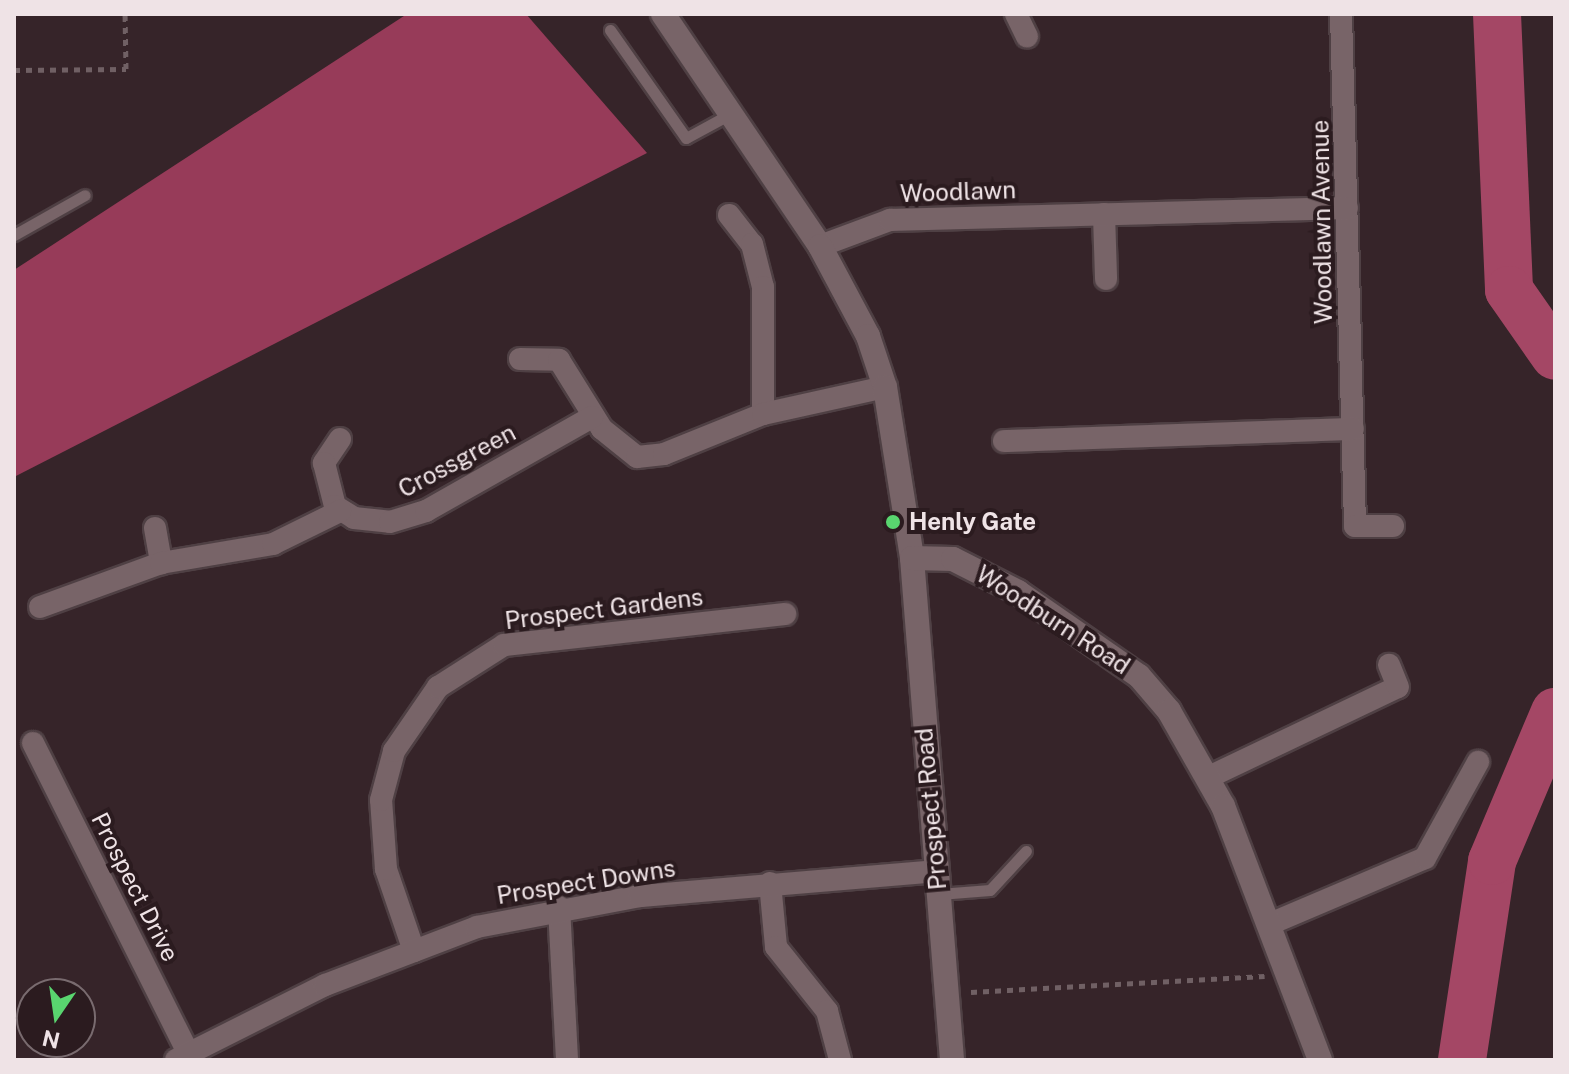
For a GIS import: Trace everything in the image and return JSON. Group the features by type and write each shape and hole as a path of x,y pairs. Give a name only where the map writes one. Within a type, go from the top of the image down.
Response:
{"street":[{"path":"663,14 820,246 868,336 885,387 912,558"},
{"path":"1016,14 1027,37"},
{"name":"Woodlawn Avenue","path":"1341,14 1355,526 1393,526"},
{"name":"Woodlawn","path":"820,246 890,220 1347,208"},
{"path":"1104,214 1106,279"},
{"path":"729,215 752,244 763,287 763,414"},
{"path":"520,359 559,360 592,417 637,457 664,454 763,414 885,387"},
{"name":"Crossgreen","path":"340,511 373,522 417,515 592,417"},
{"path":"1004,441 1353,429"},
{"path":"40,607 161,563 273,544 340,511 324,463 340,439"},
{"path":"155,528 161,563"},
{"name":"Woodburn Road","path":"912,558 967,564 1079,631 1139,676 1209,777 1272,923 1320,1060"},
{"name":"Prospect Road","path":"912,558 952,1060"},
{"name":"Prospect Gardens","path":"414,951 386,869 381,800 394,751 438,687 504,645 785,614"},
{"path":"1209,777 1398,687 1389,665"},
{"name":"Prospect Drive","path":"33,743 183,1057"},
{"path":"1272,923 1422,860 1478,762"},
{"name":"Prospect Downs","path":"183,1057 325,985 414,951 559,907 770,883 937,882"},
{"path":"770,883 779,955 827,1011 840,1060"},
{"path":"559,907 567,1060"}],"lane":[{"path":"610,30 686,138 730,113"},
{"path":"14,235 85,195"},
{"path":"937,882 990,890 1026,851"}],"path":[{"path":"14,70 126,69 125,14"},
{"path":"946,993 1290,974"}],"shaded area":[{"path":"407,14 526,14 647,153 14,477 14,270"}],"waterway":[{"path":"1497,14 1509,290 1555,356"},
{"path":"1462,1060 1492,861 1555,712"}],"place":[{"name":"Henly Gate","path":"893,522"}]}
